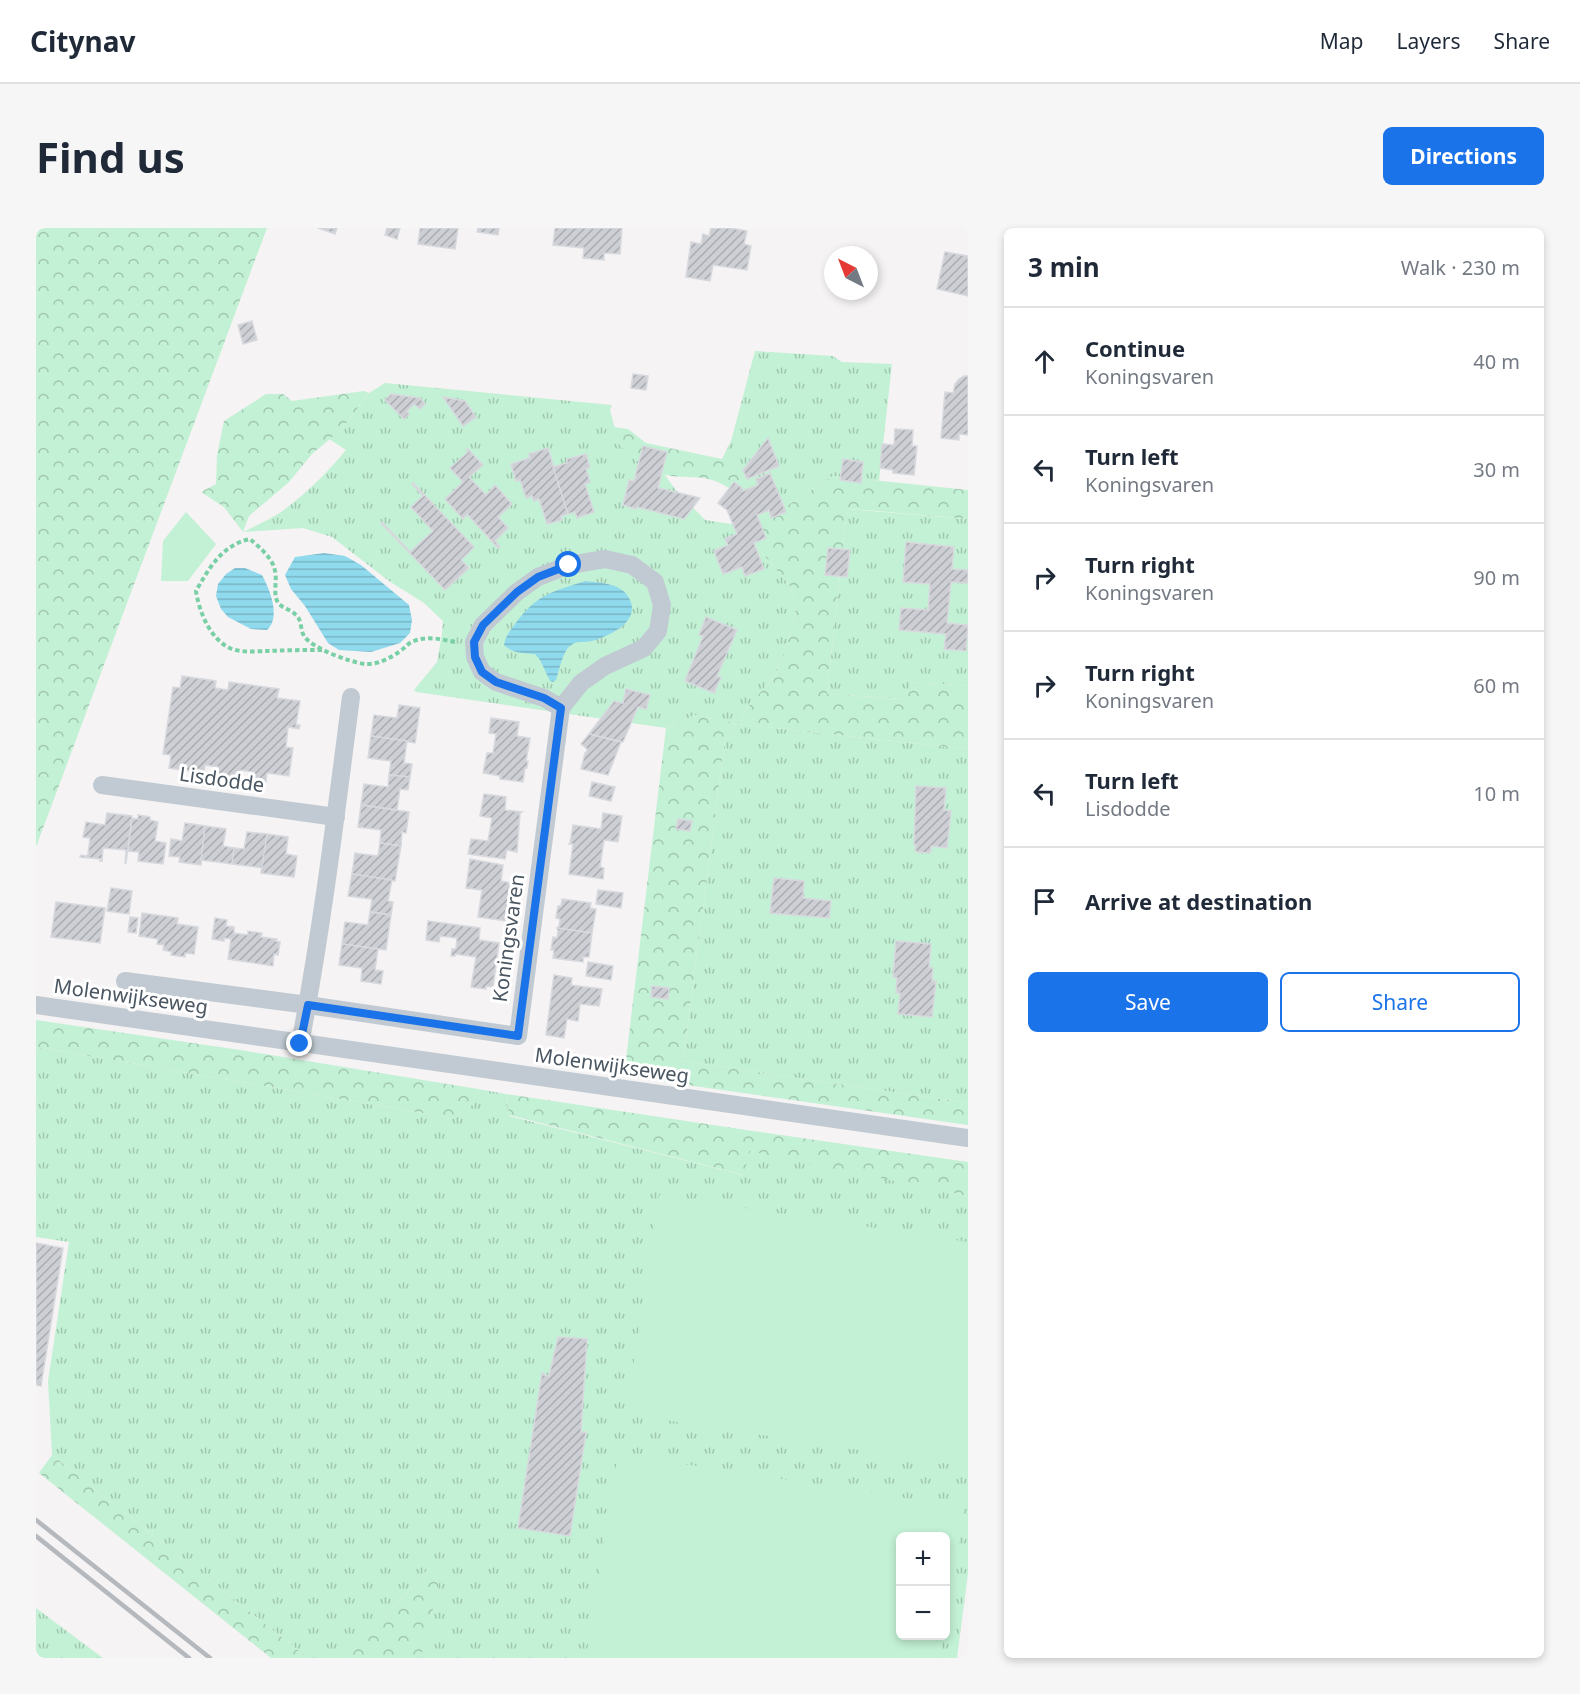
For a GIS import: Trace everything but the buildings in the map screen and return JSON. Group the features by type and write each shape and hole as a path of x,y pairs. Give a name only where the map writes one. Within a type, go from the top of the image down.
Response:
{"street":[{"path":"605,559 632,565 655,582 662,605 658,632 644,648 605,666 581,683 561,708 544,698 496,682 482,672 475,657 474,642 483,625 517,592 538,577 569,565 605,559"},
{"path":"300,1044 336,817 351,698"},
{"name":"Koningsvaren","path":"308,1005 518,1036 561,708"},
{"name":"Lisdodde","path":"102,785 336,817"},
{"name":"Molenwijkseweg","path":"125,981 308,1005"},
{"name":"Molenwijkseweg","path":"36,1005 968,1138"}],"path":[{"path":"322,650 246,651 231,648 217,638 201,612 196,591 218,556 230,546 250,539 261,548 275,569 276,599 279,605 300,618 305,638 322,650 352,662 369,664 390,658 411,642 422,638 441,639 475,646"}],"green space":[{"path":"36,228 267,228 36,847"},
{"path":"755,351 833,356 842,362 892,364 879,481 833,476 773,515 722,459 731,441"},
{"path":"385,383 612,405 610,410 619,444 651,468 665,475 675,489 705,520 738,525 789,584 796,608 793,626 776,674 737,724 968,749 968,1103 683,1061 725,740 736,724 695,715 666,728 416,692 414,690 437,662 442,634 443,621 424,603 389,581 332,537 303,528 243,532 281,512 323,475 346,450 329,439 342,429 369,393"},
{"path":"364,391 369,393 342,429 312,454 289,482 249,516 243,532 224,507 201,492 216,484 217,455 224,421 266,394 283,394 292,401"},
{"path":"614,427 628,429 646,443 722,459 760,479 773,515 833,476 968,490 968,519 847,509 827,694 903,699 912,682 968,686 968,749 736,724 725,740 683,1061 968,1103 968,1125 624,1076 666,728 695,715 737,724 776,674 793,626 796,608 789,584 738,525 760,523 745,502 732,490 716,482 703,478 666,475 648,467 620,445"},
{"path":"847,509 968,519 968,686 912,682 904,699 827,694"},
{"path":"186,512 216,544 188,581 161,581 163,541"},
{"path":"36,1020 240,1050 478,1089 477,1102 452,1118 36,1047"},
{"path":"36,1047 452,1118 476,1102 478,1089 506,1094 509,1116 743,1175 749,1150 968,1196 968,1573 957,1658 421,1658 445,1557 427,1570 348,1658 308,1658 52,1455 48,1381 69,1242 36,1237"},
{"path":"506,1094 968,1162 968,1196 749,1151 744,1175 509,1115"},
{"path":"659,1195 968,1242 968,1467 626,1414"},
{"path":"618,1454 964,1507 950,1597 950,1532 896,1532 896,1640 943,1640 940,1658 586,1658"},
{"path":"52,1455 308,1658 271,1658 39,1473"},
{"path":"446,1556 421,1658 348,1658 427,1570"},
{"path":"36,1608 103,1658 36,1658"}],"water":[{"path":"324,553 345,556 361,565 409,605 412,620 410,633 400,643 371,652 339,650 328,643 305,606 291,589 285,575 295,557"},
{"path":"235,568 245,568 262,575 271,596 274,611 271,625 267,630 251,629 228,617 221,609 216,596 218,584"},
{"path":"585,581 604,583 622,590 630,600 631,615 621,627 607,636 570,646 563,657 556,680 550,681 535,654 515,652 504,645 505,642 523,614 538,600"}],"railway":[{"path":"36,1520 210,1658"},
{"path":"36,1536 189,1658"}],"route":[{"path":"300,1044 308,1005 518,1036 561,708 544,698 496,682 482,672 475,657 474,642 483,625 517,592 538,577 569,565"}]}
